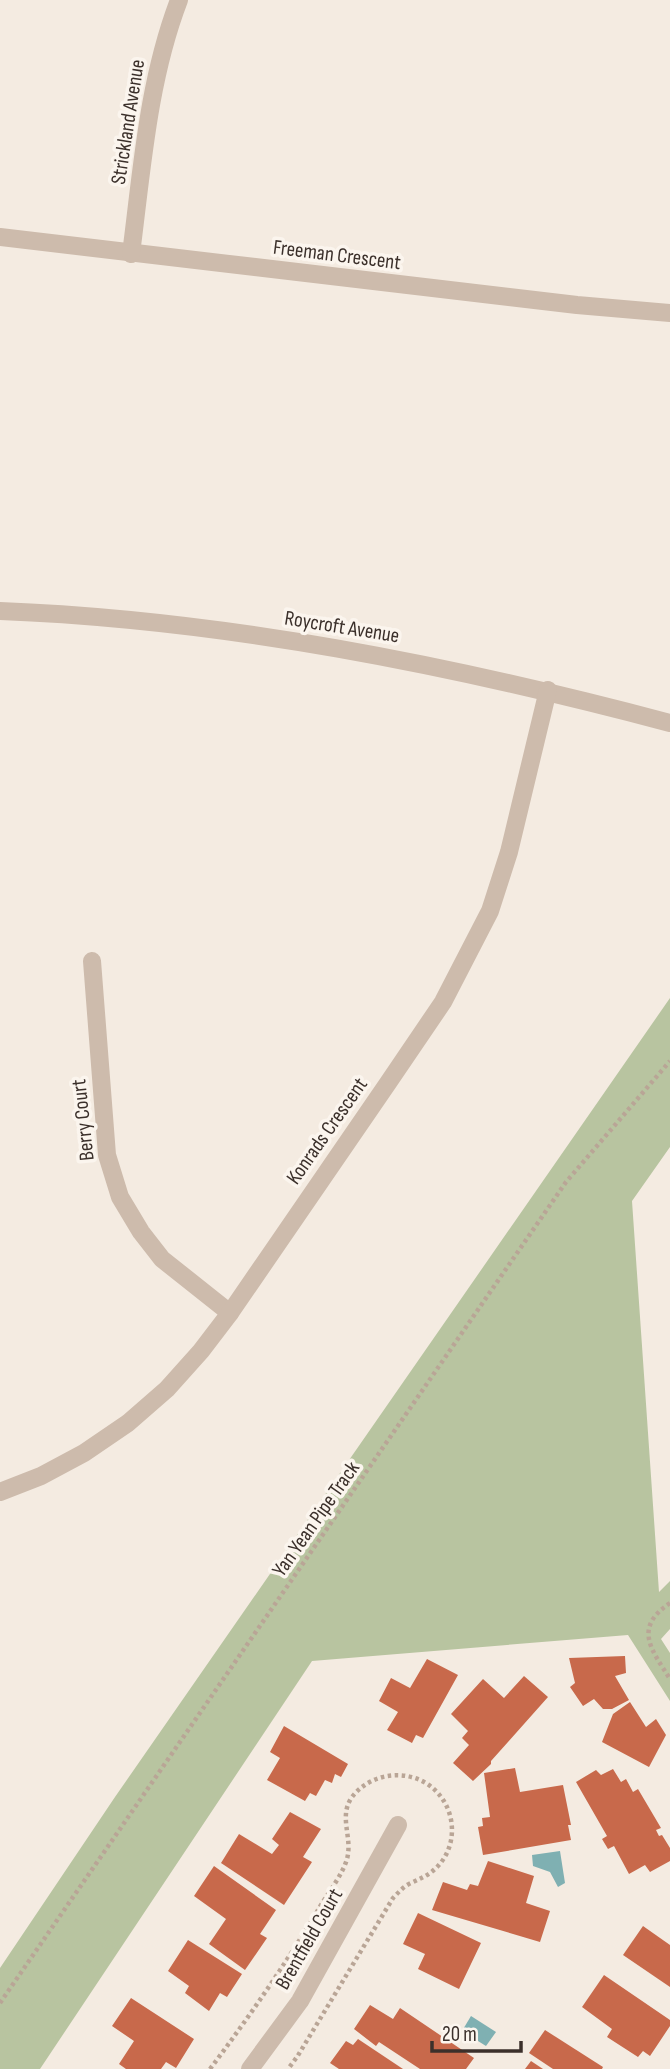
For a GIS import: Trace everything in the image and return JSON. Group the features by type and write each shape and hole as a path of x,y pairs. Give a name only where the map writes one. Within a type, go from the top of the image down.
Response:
{"street":[{"name":"Strickland Avenue","path":"131,254 148,119 160,60 179,0"},
{"name":"Freeman Crescent","path":"0,237 611,309 670,313"},
{"name":"Roycroft Avenue","path":"0,611 123,620 261,636 361,652 548,690 670,723"},
{"name":"Konrads Crescent","path":"0,1492 41,1476 83,1453 128,1423 167,1389 230,1313 443,1002 490,911 509,852 548,690"},
{"name":"Berry Court","path":"92,961 107,1155 120,1197 141,1232 162,1259 230,1313"},
{"name":"Brentfield Court","path":"250,2069 300,2001 398,1825"}],"path":[{"name":"Yan Yean Pipe Track","path":"0,2003 566,1182 670,1061"},
{"path":"670,1603 652,1618 648,1633 652,1651 670,1679"}],"green space":[{"path":"670,998 670,1147 632,1201 659,1592 670,1581 670,1629 661,1639 670,1653 670,1701 628,1635 312,1661 40,2069 0,2069 0,1968 115,1797"}],"water":[{"path":"560,1851 565,1883 558,1887 550,1872 533,1866 532,1855"},
{"path":"471,2016 496,2032 486,2046 462,2031"}],"building":[{"path":"625,1656 626,1673 615,1676 629,1700 612,1709 603,1709 594,1699 583,1706 570,1687 575,1683 569,1658"},
{"path":"427,1659 458,1675 423,1738 416,1735 412,1743 387,1730 398,1712 379,1701 391,1678 410,1688"},
{"path":"524,1676 548,1697 491,1764 473,1781 453,1763 469,1745 462,1738 468,1731 451,1714 483,1679 504,1698"},
{"path":"630,1702 646,1727 656,1719 666,1735 649,1767 602,1742 613,1714"},
{"path":"284,1726 348,1764 341,1777 335,1774 332,1783 325,1780 316,1796 310,1793 305,1801 267,1780 280,1758 270,1752"},
{"path":"515,1768 520,1792 563,1785 571,1825 568,1825 571,1840 483,1855 478,1827 483,1826 482,1818 490,1817 484,1773"},
{"path":"613,1769 621,1782 626,1779 633,1792 638,1789 661,1828 656,1830 659,1836 662,1835 670,1848 670,1861 650,1872 645,1865 629,1874 614,1846 608,1849 602,1839 607,1836 576,1782 596,1770 601,1775"},
{"path":"290,1812 321,1829 303,1857 312,1862 284,1905 221,1863 239,1834 272,1854 279,1845 272,1839"},
{"path":"488,1861 534,1876 526,1903 550,1911 540,1942 432,1910 443,1882 467,1890 470,1884 478,1886"},
{"path":"214,1866 276,1910 260,1934 267,1938 245,1970 209,1944 226,1919 194,1896"},
{"path":"418,1913 481,1943 459,1989 418,1969 425,1954 403,1944"},
{"path":"643,1926 670,1945 670,1987 623,1955"},
{"path":"188,1940 242,1974 227,1997 220,1993 209,2011 185,1993 189,1986 168,1971"},
{"path":"604,1975 670,2020 670,2026 650,2056 643,2051 638,2057 607,2037 612,2029 582,2007"},
{"path":"131,1998 194,2039 176,2068 166,2062 161,2069 126,2069 119,2064 134,2041 112,2026"},
{"path":"370,2005 393,2019 400,2008 474,2058 466,2069 420,2069 379,2042 376,2046 354,2029"},
{"path":"545,2030 603,2067 602,2069 553,2069 529,2053"},
{"path":"358,2039 403,2069 339,2069 330,2063 346,2041 353,2045"},
{"path":"531,2061 543,2069 525,2069"}]}
